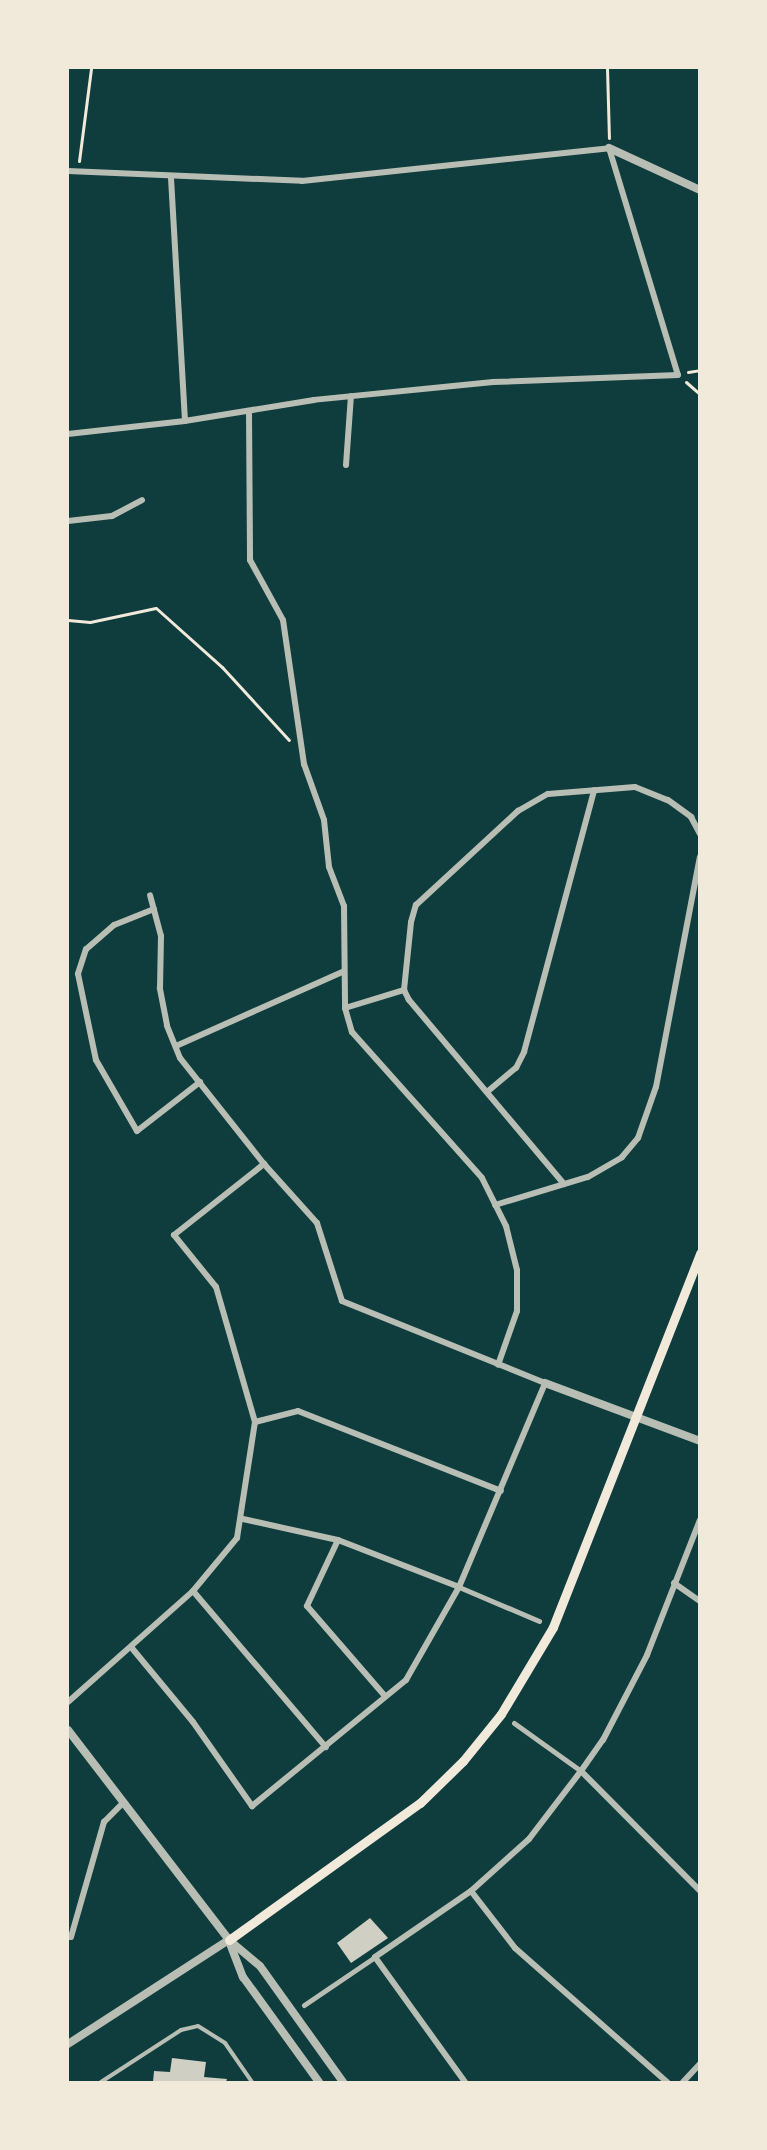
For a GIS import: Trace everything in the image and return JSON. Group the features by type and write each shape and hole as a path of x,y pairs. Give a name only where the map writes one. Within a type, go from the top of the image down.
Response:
{"main road":[{"path":"229,1940 420,1803 463,1761 501,1714 553,1627 699,1253"}],"street":[{"path":"68,171 171,178 302,181 609,148 699,190"},
{"path":"68,434 185,421 351,396 493,382 678,375 609,148"},
{"path":"171,178 185,421"},
{"path":"346,465 351,396"},
{"path":"249,411 250,560 283,620 304,764 324,820 329,867 344,906 342,972 345,1008 352,1032 482,1178 506,1226 517,1270 517,1311 498,1365"},
{"path":"68,521 112,516 142,500"},
{"path":"564,1184 409,1000 404,990 411,922 416,905 518,811 548,794 635,787 668,800 691,817 699,834"},
{"path":"487,1092 516,1068 524,1053 594,790"},
{"path":"495,1205 588,1177 622,1157 638,1138 656,1087 699,857"},
{"path":"150,895 161,936 160,988 167,1025 176,1046 200,1082 264,1164 317,1223 342,1301 498,1365 699,1442"},
{"path":"154,909 114,925 86,949 78,974 96,1060 137,1131 200,1082"},
{"path":"176,1046 342,972"},
{"path":"345,1008 404,990"},
{"path":"68,1702 193,1591 237,1538 243,1519 255,1422 216,1287 174,1235 264,1164"},
{"path":"131,1647 194,1722 252,1806 406,1680 459,1587 545,1383"},
{"path":"255,1422 298,1411 501,1491"},
{"path":"243,1519 338,1540 539,1621"},
{"path":"304,2005 471,1891 529,1839 581,1771 633,1686 699,1520"},
{"path":"338,1540 307,1606 385,1696"},
{"path":"674,1583 699,1601"},
{"path":"193,1591 326,1747"},
{"path":"514,1723 581,1771 699,1891"},
{"path":"68,1730 229,1940 260,1966 343,2082"},
{"path":"68,1936 71,1936 104,1822 124,1802"},
{"path":"471,1891 515,1948 667,2082"},
{"path":"68,2044 229,1940"},
{"path":"229,1940 243,1977 319,2082"},
{"path":"375,1957 465,2082"},
{"path":"683,2082 699,2064"}],"lane":[{"path":"101,2082 181,2030 198,2026 225,2043 252,2082"}],"path":[{"path":"77,172 91,68"},
{"path":"607,68 609,148"},
{"path":"678,375 699,394"},
{"path":"68,620 90,622 156,608 222,667 268,720 284,731 304,764"}],"building":[{"path":"370,1918 388,1938 351,1963 337,1943"},
{"path":"172,2058 206,2062 204,2077 227,2079 226,2082 153,2082 154,2071 170,2072"}]}
